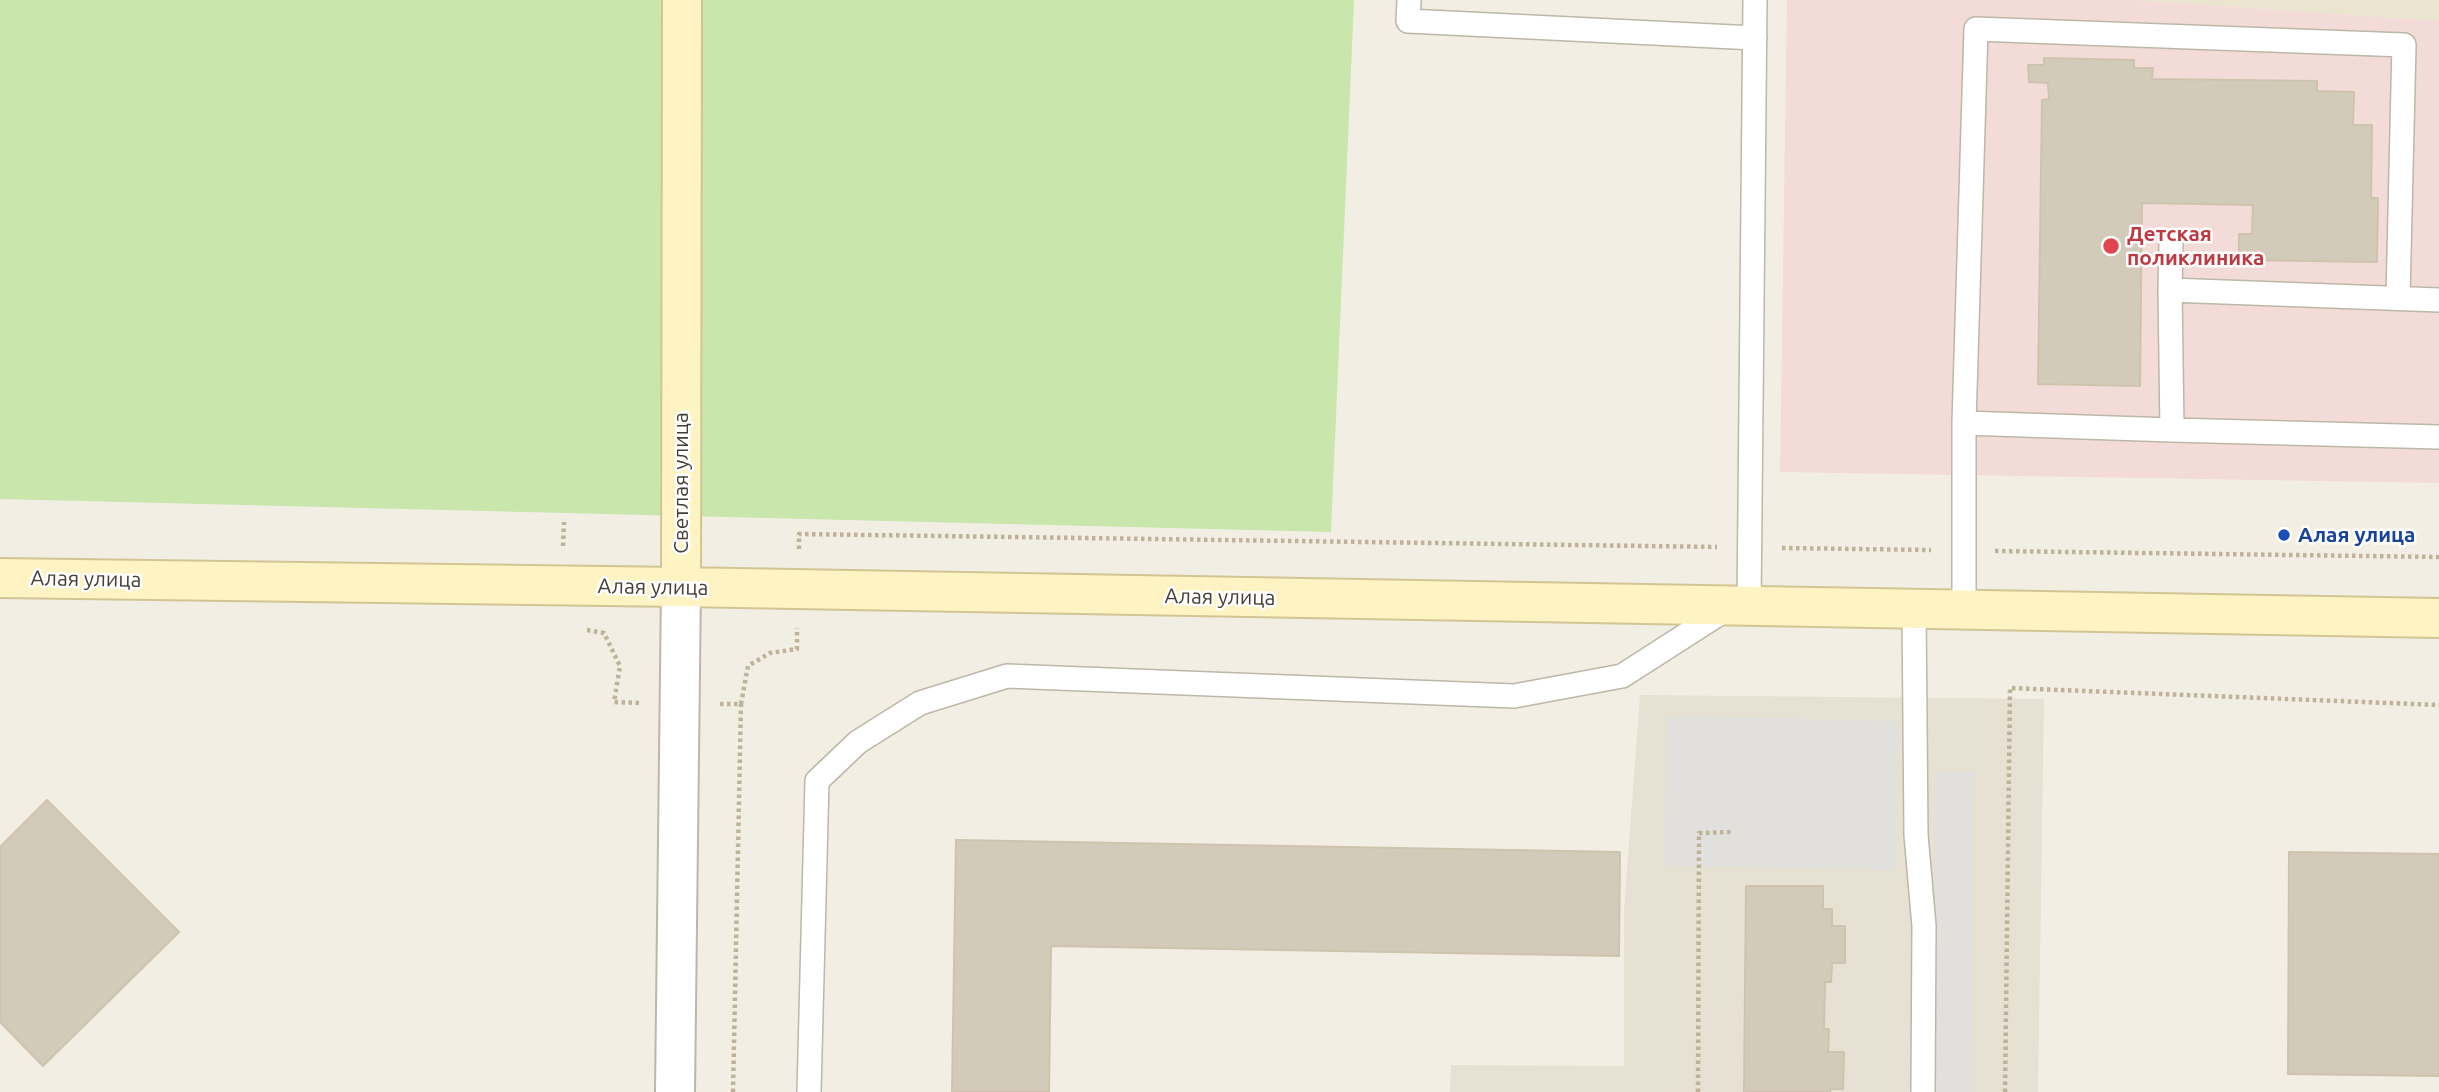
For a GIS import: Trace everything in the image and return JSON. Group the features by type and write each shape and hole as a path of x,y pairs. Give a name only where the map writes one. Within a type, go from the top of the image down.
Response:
{"main road":[{"name":"Светлая улица","path":"681,587 682,0"},
{"name":"Алая улица","path":"0,578 681,587 2439,618"}],"street":[{"name":"Светлая улица","path":"675,1092 681,587"}],"lane":[{"path":"1409,0 1408,21 1755,38"},
{"path":"809,1092 817,781 858,742 920,704 1007,676 1514,696 1622,676 1740,606 1755,0"},
{"path":"1964,611 1964,424 1976,29 2404,45 2398,297"},
{"path":"2171,244 2172,430"},
{"path":"2170,290 2439,300"},
{"path":"1964,424 2439,437"},
{"path":"1914,610 1916,835 1924,926 1923,1092"}],"path":[{"path":"2005,1092 2010,688 2439,705"},
{"path":"733,1092 741,704"},
{"path":"1698,1092 1699,833 1732,832"}],"shaded area":[{"name":"Детская поликлиника","path":"1787,0 2134,0 2439,21 2439,483 1780,472"},
{"path":"2134,0 2439,0 2439,21"},
{"path":"1640,695 2044,699 2038,1092 1450,1092 1451,1065 1624,1066 1624,910"},
{"path":"1667,716 1899,721 1896,870 1664,865"},
{"path":"1935,772 1974,772 1970,1092 1932,1092"}],"green space":[{"path":"0,0 1354,0 1331,532 0,499"}],"building":[{"path":"2044,58 2134,60 2134,68 2153,68 2152,79 2317,81 2317,91 2354,92 2353,125 2372,125 2371,198 2378,198 2377,262 2239,260 2239,234 2252,234 2253,205 2142,203 2140,386 2038,384 2042,100 2049,99 2048,83 2029,82 2028,65 2044,65"},
{"path":"47,800 179,932 43,1066 0,1022 0,847"},
{"path":"956,840 1620,852 1619,956 1051,946 1049,1092 952,1092"},
{"path":"2289,852 2439,854 2439,1076 2288,1074"},
{"path":"1746,886 1823,886 1823,909 1832,909 1832,926 1845,926 1845,963 1832,963 1831,982 1825,982 1824,1029 1829,1029 1828,1052 1844,1052 1843,1089 1830,1089 1830,1092 1744,1092"}],"place":[{"name":"Детская поликлиника","path":"2111,246"},
{"name":"Алая улица","path":"2284,535"}]}
